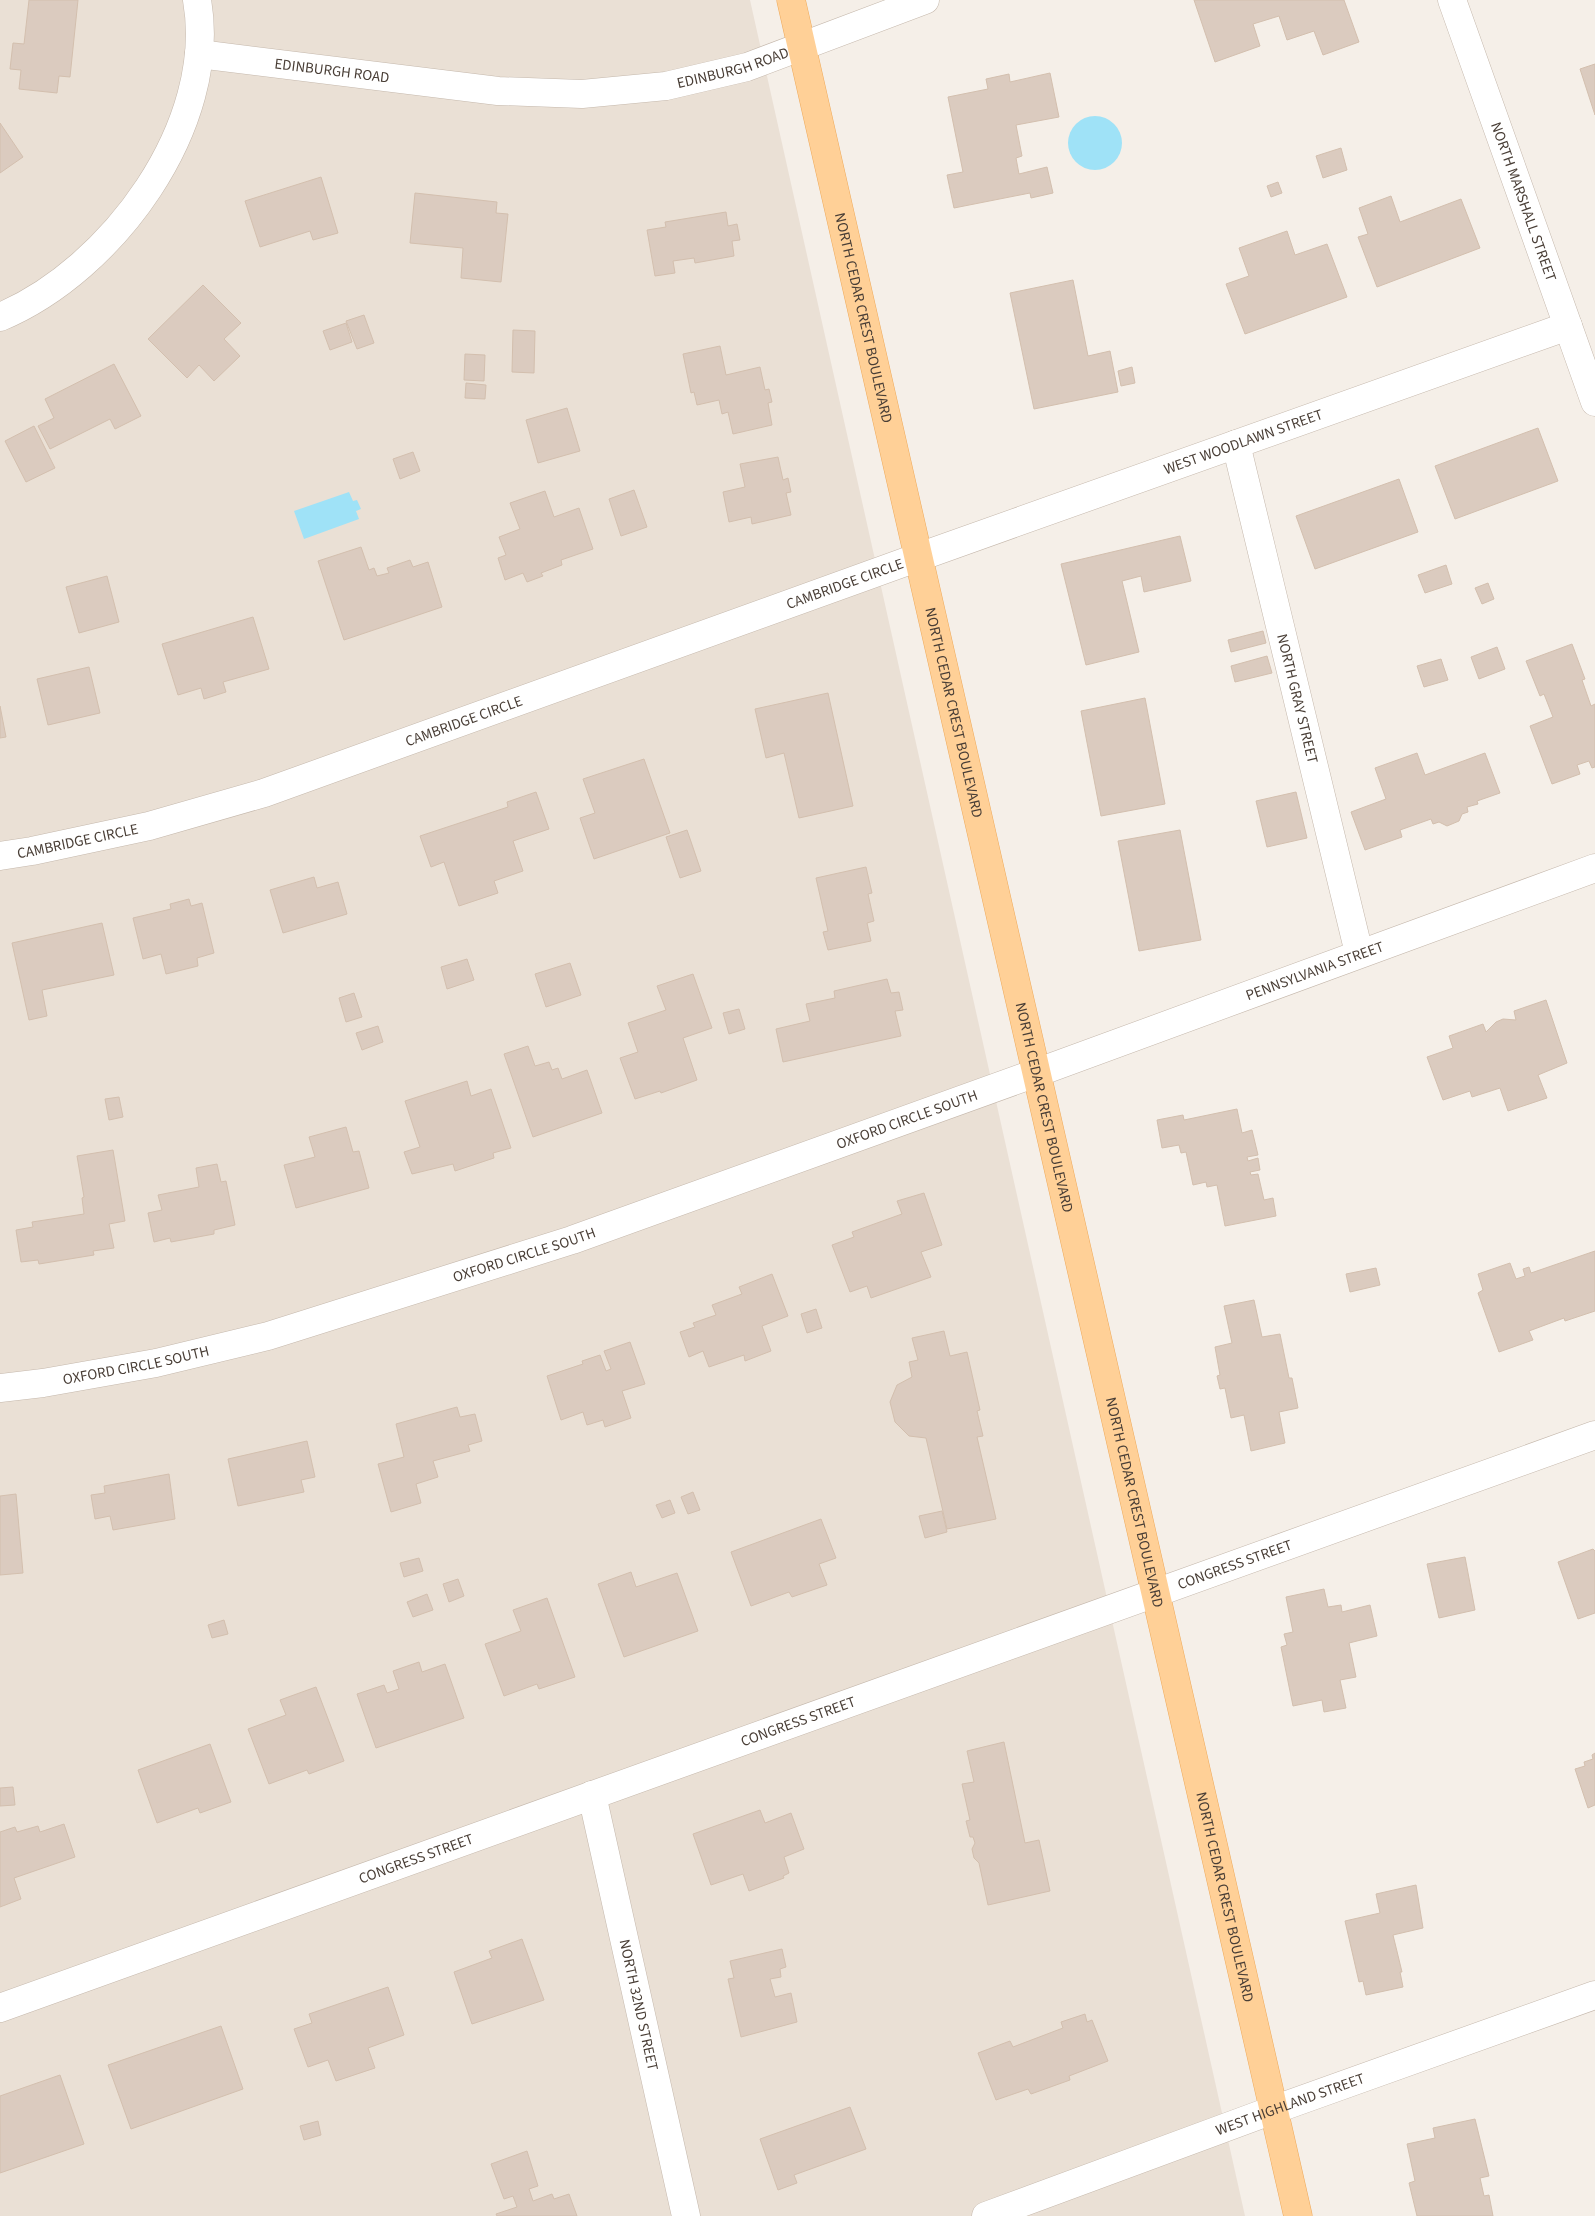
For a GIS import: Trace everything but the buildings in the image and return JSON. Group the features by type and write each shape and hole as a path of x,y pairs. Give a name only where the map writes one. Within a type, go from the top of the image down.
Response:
{"main road":[{"name":"NORTH CEDAR CREST BOULEVARD","path":"790,0 802,45 1298,2216"}],"street":[{"path":"0,317 62,282 98,251 137,206 168,156 190,100 199,54 197,0"},
{"name":"EDINBURGH ROAD","path":"199,54 498,91 582,94 666,86 747,66 925,0"},
{"name":"NORTH MARSHALL STREET","path":"1452,0 1595,402"},
{"name":"WEST WOODLAWN STREET","path":"918,557 1568,326"},
{"name":"NORTH GRAY STREET","path":"1236,444 1360,953"},
{"name":"CAMBRIDGE CIRCLE","path":"0,856 149,826 264,793 918,557"},
{"name":"PENNSYLVANIA STREET","path":"1036,1073 1595,868"},
{"name":"OXFORD CIRCLE SOUTH","path":"0,1388 43,1383 156,1364 268,1336 572,1240 1036,1073"},
{"name":"CONGRESS STREET","path":"0,2008 1595,1435"},
{"name":"NORTH 32ND STREET","path":"592,1795 686,2216"},
{"name":"WEST HIGHLAND STREET","path":"986,2216 1273,2110 1595,1995"}],"shaded area":[{"path":"0,0 750,0 1245,2216 0,2216"}],"water":[{"path":"1095,116 1105,118 1114,124 1120,133 1122,143 1120,153 1114,162 1105,168 1095,170 1085,168 1076,162 1070,153 1068,143 1070,133 1076,124 1085,118"},
{"path":"349,492 353,501 357,500 361,509 356,511 359,519 304,539 294,511"}]}
